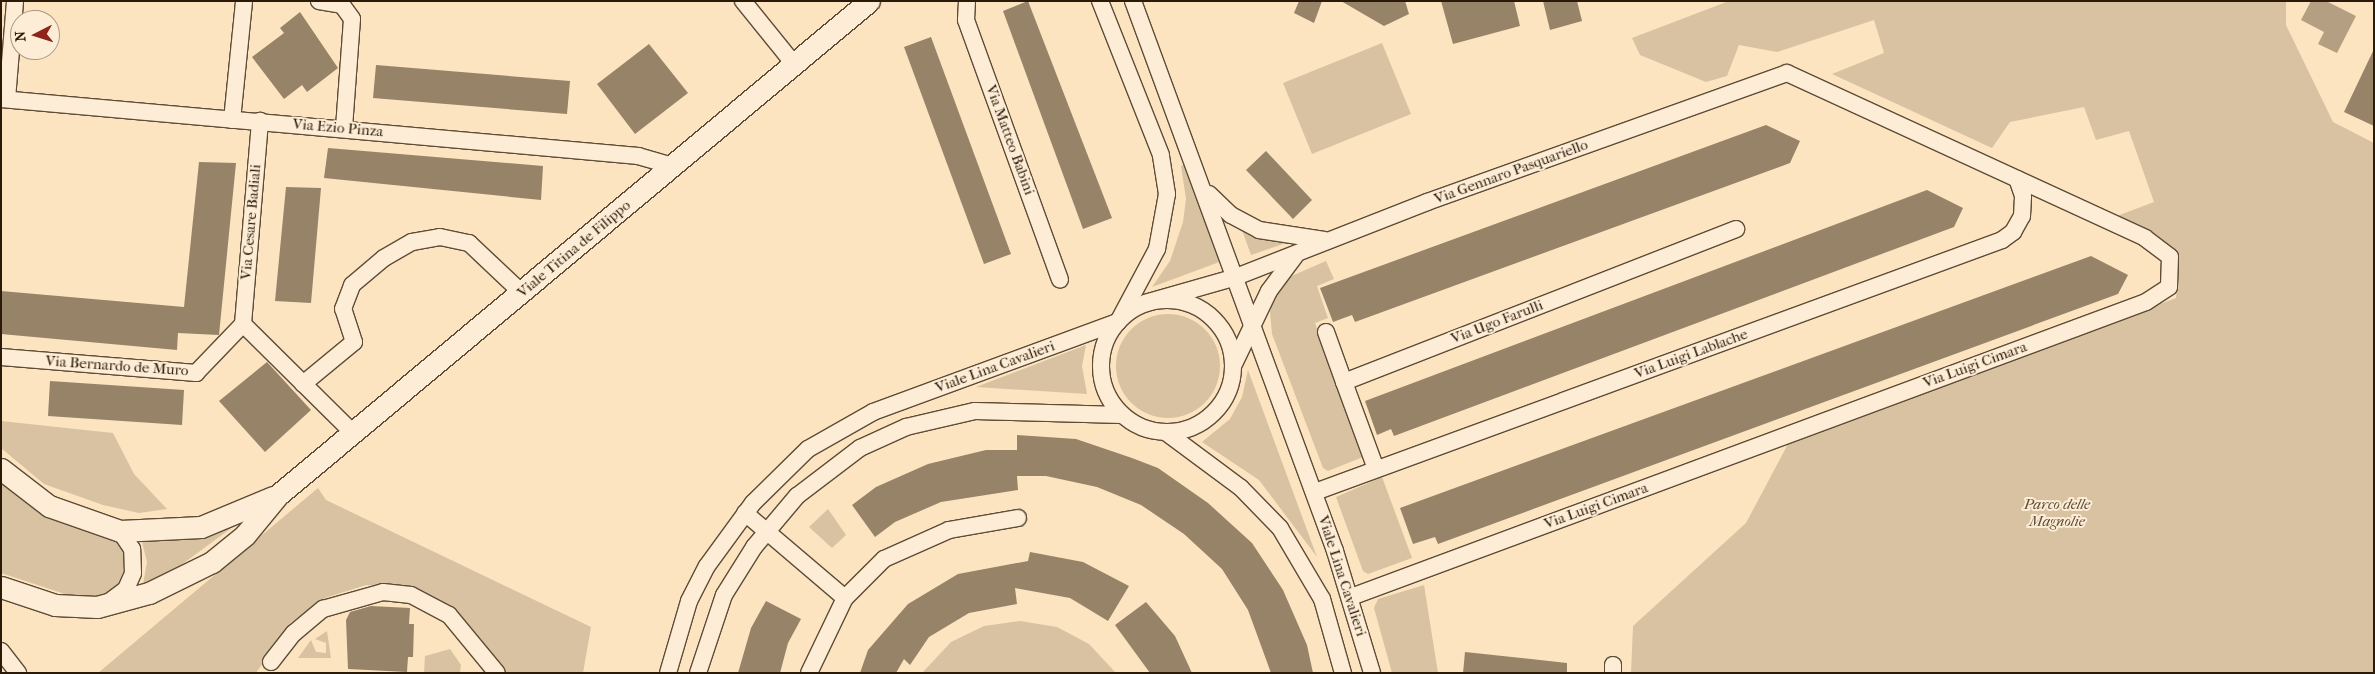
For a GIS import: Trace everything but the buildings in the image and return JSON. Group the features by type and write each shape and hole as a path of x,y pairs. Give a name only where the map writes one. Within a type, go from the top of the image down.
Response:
{"street":[{"path":"4,99 15,1"},
{"path":"232,120 244,1"},
{"path":"319,1 342,6 352,19 344,129"},
{"path":"743,1 794,64"},
{"name":"Viale Titina de Filippo","path":"1,587 47,603 97,607 149,593 206,566 244,535 278,495 354,434 869,1"},
{"name":"Via Matteo Babini","path":"966,1 966,20 1060,279"},
{"path":"1100,1 1161,155 1167,185 1161,238 1105,344 1101,370 1107,394 1122,415 1143,428 1167,433 1193,428 1215,413 1229,390 1234,364 1275,280 1300,252"},
{"name":"Viale Lina Cavalieri","path":"1133,1 1254,322 1315,492 1351,597 1372,673"},
{"name":"Via Luigi Cimara","path":"1351,597 2146,302 2169,287 2172,266 2164,250 2017,179 1787,73"},
{"name":"Via Gennaro Pasquariello","path":"1145,303 1236,277 1427,202 1787,73"},
{"name":"Via Ezio Pinza","path":"4,99 638,156 673,166"},
{"name":"Via Cesare Badiali","path":"243,324 260,121"},
{"name":"Via Luigi Lablache","path":"1315,492 2002,240 2013,232 2022,216 2023,196 2017,179"},
{"path":"1204,188 1231,215 1259,230 1329,240"},
{"name":"Via Ugo Farulli","path":"1344,382 1736,229"},
{"path":"303,384 354,342 343,309 352,285 384,258 412,242 440,237 469,243 522,293"},
{"path":"1118,322 1145,303 1176,300 1205,311 1229,340 1234,364"},
{"name":"Viale Lina Cavalieri","path":"668,673 698,582 745,513 804,453 847,424 1118,322"},
{"path":"243,324 354,434"},
{"name":"Via Bernardo de Muro","path":"1,357 196,373 243,324"},
{"path":"1326,332 1376,469"},
{"name":"Viale Lina Cavalieri","path":"698,673 724,595 766,531 797,496 834,465 906,427 975,411 1122,415"},
{"name":"Viale Lina Cavalieri","path":"1167,433 1241,488 1280,528 1322,599 1343,673"},
{"name":"Viale Titina de Filippo","path":"1,468 49,506 120,531 201,527 278,495"},
{"path":"745,513 846,598"},
{"path":"809,673 846,598 884,559 908,546 949,530 1018,518"},
{"path":"97,607 122,593 133,573 132,549 120,531"},
{"path":"271,662 294,633 323,609 383,592 411,596 449,615 497,673"},
{"path":"1,651 12,670"}],"green space":[{"name":"Parco delle Magnolie","path":"1729,1 2286,1 2286,25 2333,122 2374,143 2374,673 1631,673 1633,626 1746,523 1788,444 2176,298 2179,267 2169,245 2117,216 2154,202 2129,131 2096,140 2084,107 2010,122 1992,148 1832,74 1884,53 1874,20 1777,52 1739,45 1727,76 1706,82 1640,55 1632,38"},
{"path":"1382,43 1411,114 1312,154 1283,83"},
{"path":"1185,164 1222,261 1152,287 1170,261 1183,222 1186,199 1181,166"},
{"path":"1241,227 1289,242 1251,255"},
{"path":"1326,261 1334,279 1317,286 1328,318 1315,323 1363,457 1328,471 1323,468 1272,334 1270,312 1273,297 1287,278"},
{"path":"1168,314 1188,318 1205,329 1216,346 1220,366 1216,386 1205,403 1188,414 1168,418 1148,414 1131,403 1120,386 1116,366 1120,346 1131,329 1148,318"},
{"path":"1086,345 1082,366 1087,394 976,387"},
{"path":"1248,370 1317,557 1259,480 1202,442 1230,419 1242,397"},
{"path":"1,421 113,433 134,474 167,509 139,513 103,505 44,484 1,448"},
{"path":"1,474 109,531 125,549 125,568 117,586 107,594 77,598 1,573"},
{"path":"1382,477 1412,558 1368,574 1363,571 1336,497"},
{"path":"318,488 326,500 591,627 583,673 504,673 461,616 417,590 366,585 325,598 290,623 256,673 98,673"},
{"path":"828,509 846,535 832,548 809,527"},
{"path":"245,518 177,568 143,584 147,562 141,538"},
{"path":"1424,585 1438,673 1392,673 1374,608 1378,599"},
{"path":"1020,621 1057,627 1089,644 1116,673 922,673 951,642 984,626"},
{"path":"327,631 331,658 298,658 311,640 316,652 326,653 326,643 315,639"},
{"path":"450,649 461,665 460,673 424,673 425,656"}],"shaded area":[{"path":"2311,1 2326,1 2356,16 2337,53 2318,44 2324,32 2301,20"}]}
